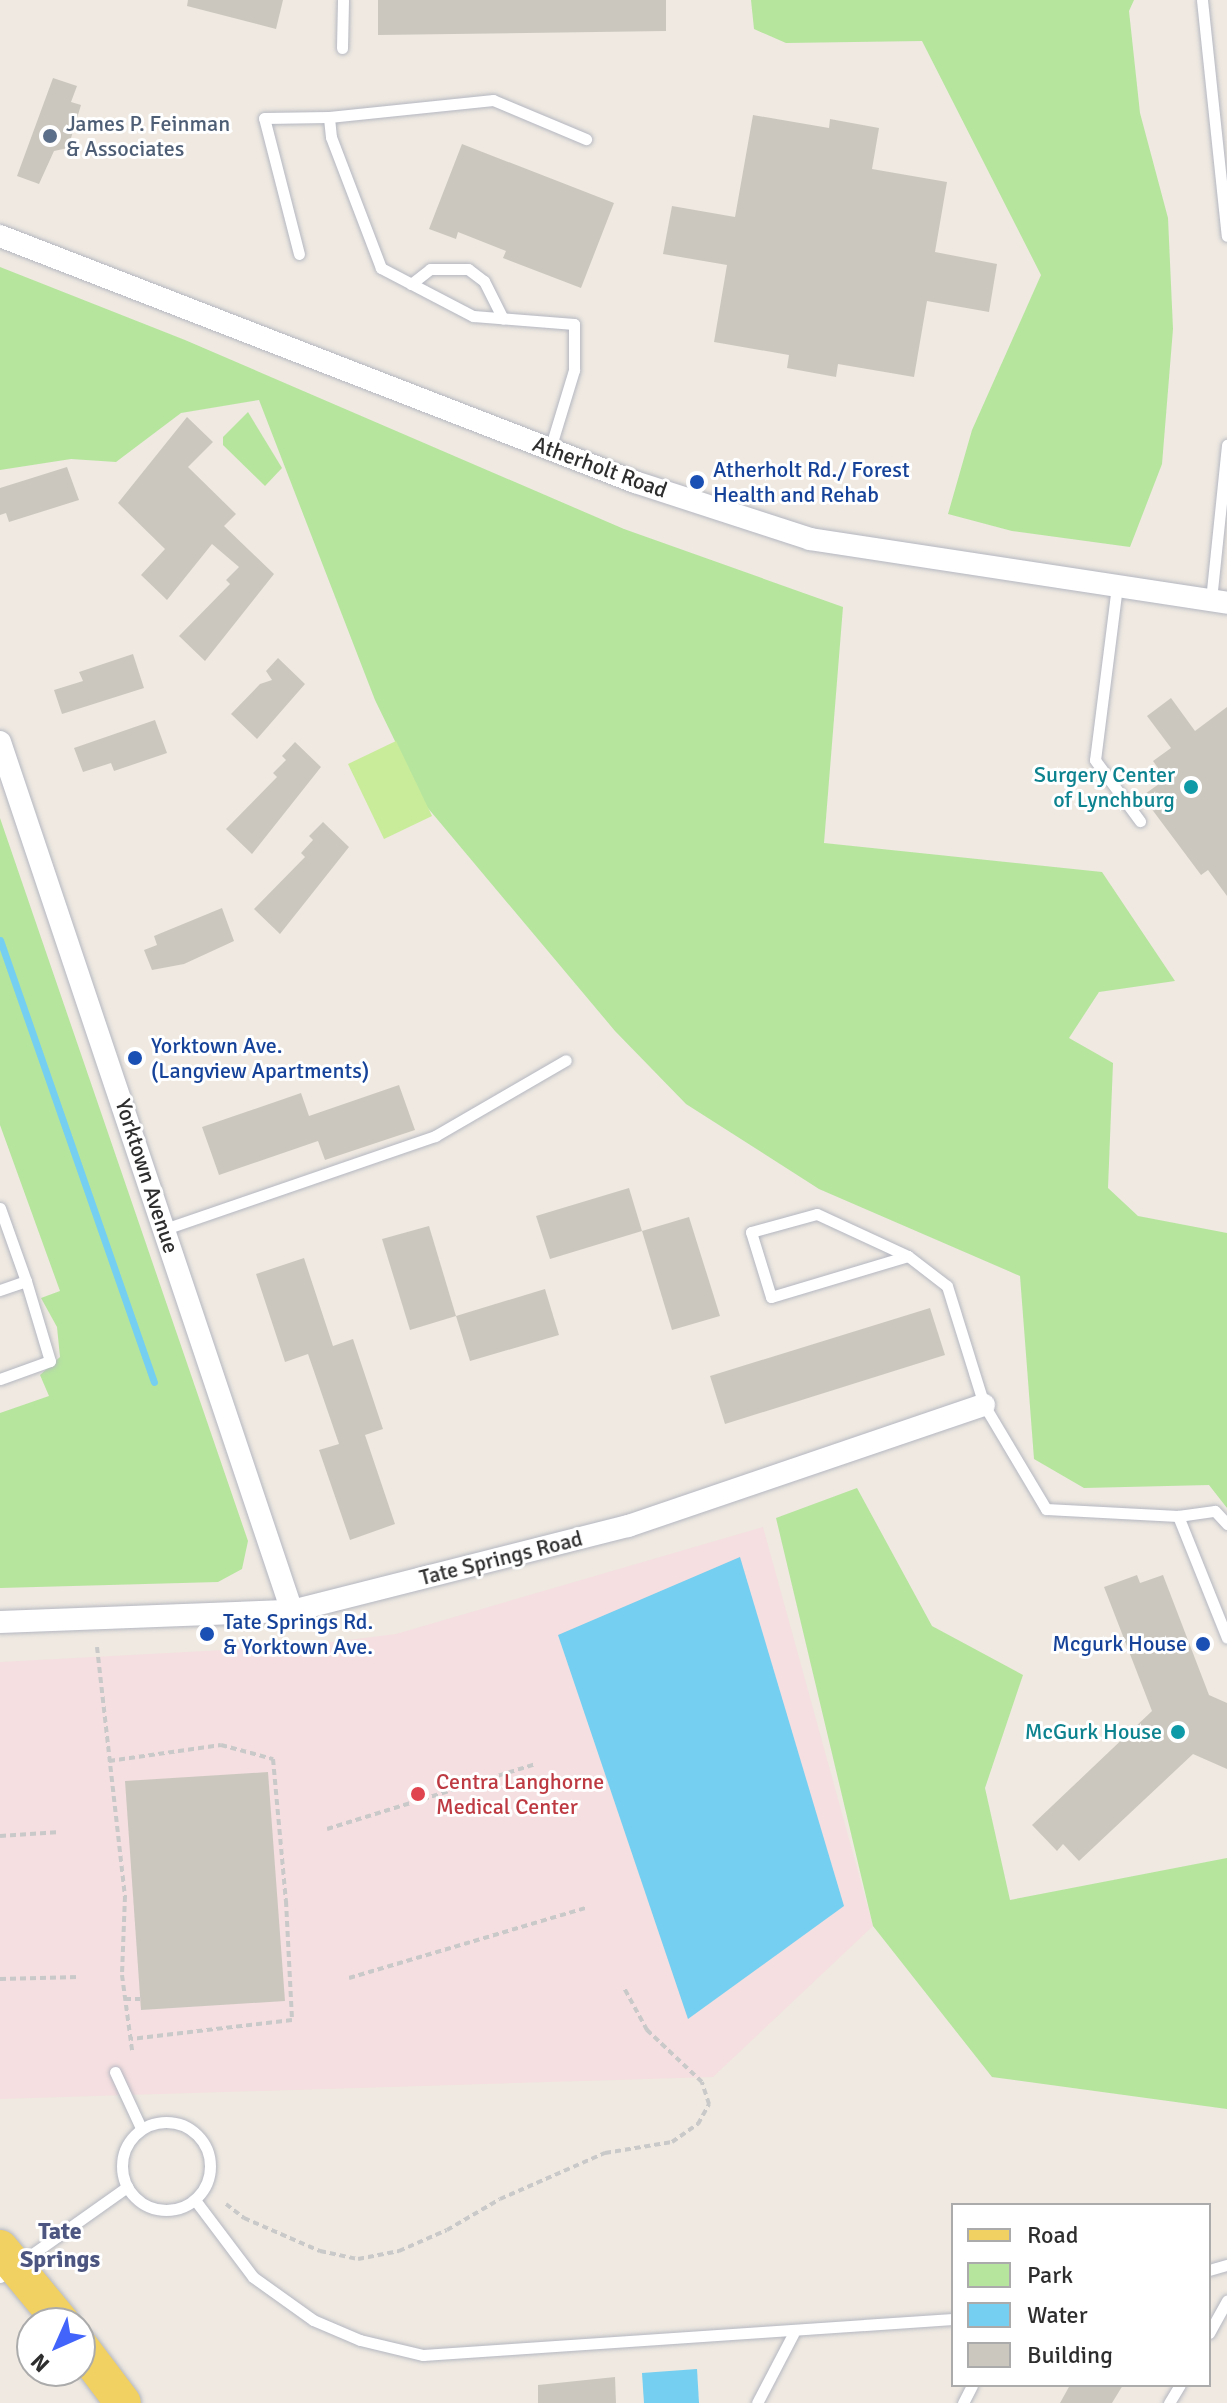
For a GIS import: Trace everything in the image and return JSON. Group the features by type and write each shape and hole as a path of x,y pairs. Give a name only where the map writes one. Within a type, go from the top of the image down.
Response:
{"main road":[{"path":"5,2262 47,2307"},
{"path":"96,2369 118,2401"}],"street":[{"name":"Atherholt Road","path":"0,236 550,449 810,539 1219,601"},
{"name":"Yorktown Avenue","path":"0,742 292,1611"},
{"name":"Tate Springs Road","path":"0,1622 292,1611 628,1526 984,1405"}],"lane":[{"path":"342,48 343,0"},
{"path":"1202,0 1227,236"},
{"path":"299,254 264,118 329,117 493,100 586,139"},
{"path":"329,117 331,137 381,268 473,316 574,324 574,370 550,449"},
{"path":"411,284 430,269 468,269 484,281 503,319"},
{"path":"1219,601 1227,445"},
{"path":"1117,586 1095,760 1140,821"},
{"path":"165,1229 435,1136 566,1060"},
{"path":"0,1208 50,1361 0,1379"},
{"path":"908,1256 771,1297 751,1232 817,1214 908,1256 947,1286 984,1405 1046,1509 1178,1516 1215,1511 1227,1524"},
{"path":"0,1290 26,1281"},
{"path":"1178,1516 1227,1638"},
{"path":"115,2072 141,2128"},
{"path":"169,2121 183,2124 205,2143 211,2172 195,2200 171,2210 156,2209 143,2204 127,2187 124,2151 141,2128 169,2121"},
{"path":"5,2262 127,2187"},
{"path":"195,2200 253,2277 313,2320 360,2340 423,2355 793,2334 951,2319"},
{"path":"1211,2329 1227,2301"},
{"path":"757,2403 793,2334"}],"path":[{"path":"97,1647 125,1896 125,1999 132,2050"},
{"path":"109,1761 221,1745 264,1754 273,1759 276,1839 291,1975 292,2020 131,2039"},
{"path":"327,1829 536,1764"},
{"path":"0,1836 60,1832"},
{"path":"349,1978 586,1908"},
{"path":"283,1975 291,1975"},
{"path":"0,1979 79,1977"},
{"path":"226,2204 244,2218 320,2251 358,2259 399,2251 447,2230 500,2199 605,2153 672,2142 698,2124 709,2104 702,2082 647,2030 623,1986"},
{"path":"125,1999 140,1999"}],"shaded area":[{"name":"Centra Langhorne Medical Center","path":"763,1527 873,1926 713,2077 0,2099 0,1662 299,1646 396,1634"}],"green space":[{"path":"751,0 1134,0 1129,11 1140,113 1168,218 1173,329 1162,464 1130,547 1012,531 948,514 972,430 1041,275 922,41 786,43 754,29"},
{"path":"0,267 185,340 624,529 843,607 824,843 1102,872 1175,981 1099,992 1069,1038 1113,1063 1108,1188 1138,1216 1227,1233 1227,1508 1209,1485 1084,1488 1034,1459 1020,1276 819,1189 686,1104 615,1031 427,807 375,700 259,400 181,413 116,462 71,459 0,470"},
{"path":"248,412 282,468 265,486 223,445 223,437"},
{"path":"396,741 432,816 384,839 348,764"},
{"path":"0,818 248,1541 242,1569 218,1582 0,1588 0,1413 49,1396 40,1375 60,1357 57,1327 41,1298 60,1291 0,1125"},
{"path":"857,1488 932,1626 1023,1675 985,1788 1010,1900 1227,1858 1227,2109 992,2077 873,1926 776,1518"}],"water":[{"path":"740,1557 844,1906 688,2019 558,1635"},
{"path":"697,2369 699,2403 644,2403 642,2373"}],"building":[{"path":"188,0 283,0 276,29 187,6"},
{"path":"378,0 666,0 666,31 378,35"},
{"name":"James P. Feinman & Associates","path":"53,78 77,86 71,102 81,105 68,148 54,151 39,184 17,176"},
{"path":"753,115 829,128 830,119 879,128 872,169 947,182 935,252 997,264 989,312 927,301 914,377 838,364 836,377 787,368 789,355 714,342 727,265 663,254 672,206 735,217"},
{"path":"462,144 614,203 581,288 503,258 506,251 458,232 456,239 429,229"},
{"path":"187,417 213,442 188,467 236,514 224,526 274,574 205,661 179,636 230,584 226,580 239,567 212,544 167,600 141,575 165,549 118,503"},
{"path":"67,467 79,500 9,522 6,513 0,515 0,488"},
{"path":"133,654 144,688 62,714 54,690 83,681 79,672"},
{"path":"278,658 305,684 257,739 231,714 260,684 272,680 266,671"},
{"name":"Surgery Center of Lynchburg","path":"1171,698 1195,731 1227,707 1227,896 1208,870 1201,875 1142,796 1166,779 1153,761 1171,748 1147,716"},
{"path":"155,720 167,753 114,771 111,763 83,772 74,748"},
{"path":"295,742 321,767 252,854 226,829 277,777 273,773 286,760 282,756"},
{"path":"323,822 349,847 280,934 254,909 305,857 301,853 313,840 309,836"},
{"path":"222,908 234,941 184,964 152,970 144,950 157,945 154,936"},
{"path":"399,1085 415,1130 325,1160 318,1141 219,1175 202,1127 301,1093 309,1116"},
{"path":"629,1188 642,1231 550,1259 536,1216"},
{"path":"689,1217 720,1316 672,1330 642,1231"},
{"path":"429,1226 456,1316 410,1330 382,1239"},
{"path":"304,1258 333,1346 353,1339 383,1429 365,1435 395,1524 350,1540 319,1450 339,1444 308,1354 285,1362 256,1274"},
{"path":"545,1289 559,1335 470,1361 456,1316"},
{"path":"930,1308 945,1355 725,1424 710,1376"},
{"name":"McGurk House","path":"1137,1575 1140,1583 1163,1575 1209,1695 1227,1703 1227,1769 1193,1754 1079,1861 1063,1844 1057,1851 1032,1825 1152,1711 1104,1587"},
{"path":"268,1772 285,2001 141,2010 125,1781"},
{"path":"615,2377 616,2403 538,2403 538,2385"},
{"path":"1069,2387 1122,2387 1112,2403 1060,2403"}],"waterway":[{"path":"0,940 154,1382"}],"place":[{"name":"James P. Feinman & Associates","path":"50,136"},
{"name":"Atherholt Rd./ Forest Health and Rehab","path":"697,482"},
{"name":"Surgery Center of Lynchburg","path":"1191,787"},
{"name":"Yorktown Ave. (Langview Apartments)","path":"135,1058"},
{"name":"Tate Springs Rd. & Yorktown Ave.","path":"207,1634"},
{"name":"Mcgurk House","path":"1203,1644"},
{"name":"McGurk House","path":"1178,1732"},
{"name":"Centra Langhorne Medical Center","path":"418,1794"}],"district":[{"name":"Tate Springs","path":"60,2246"}]}
